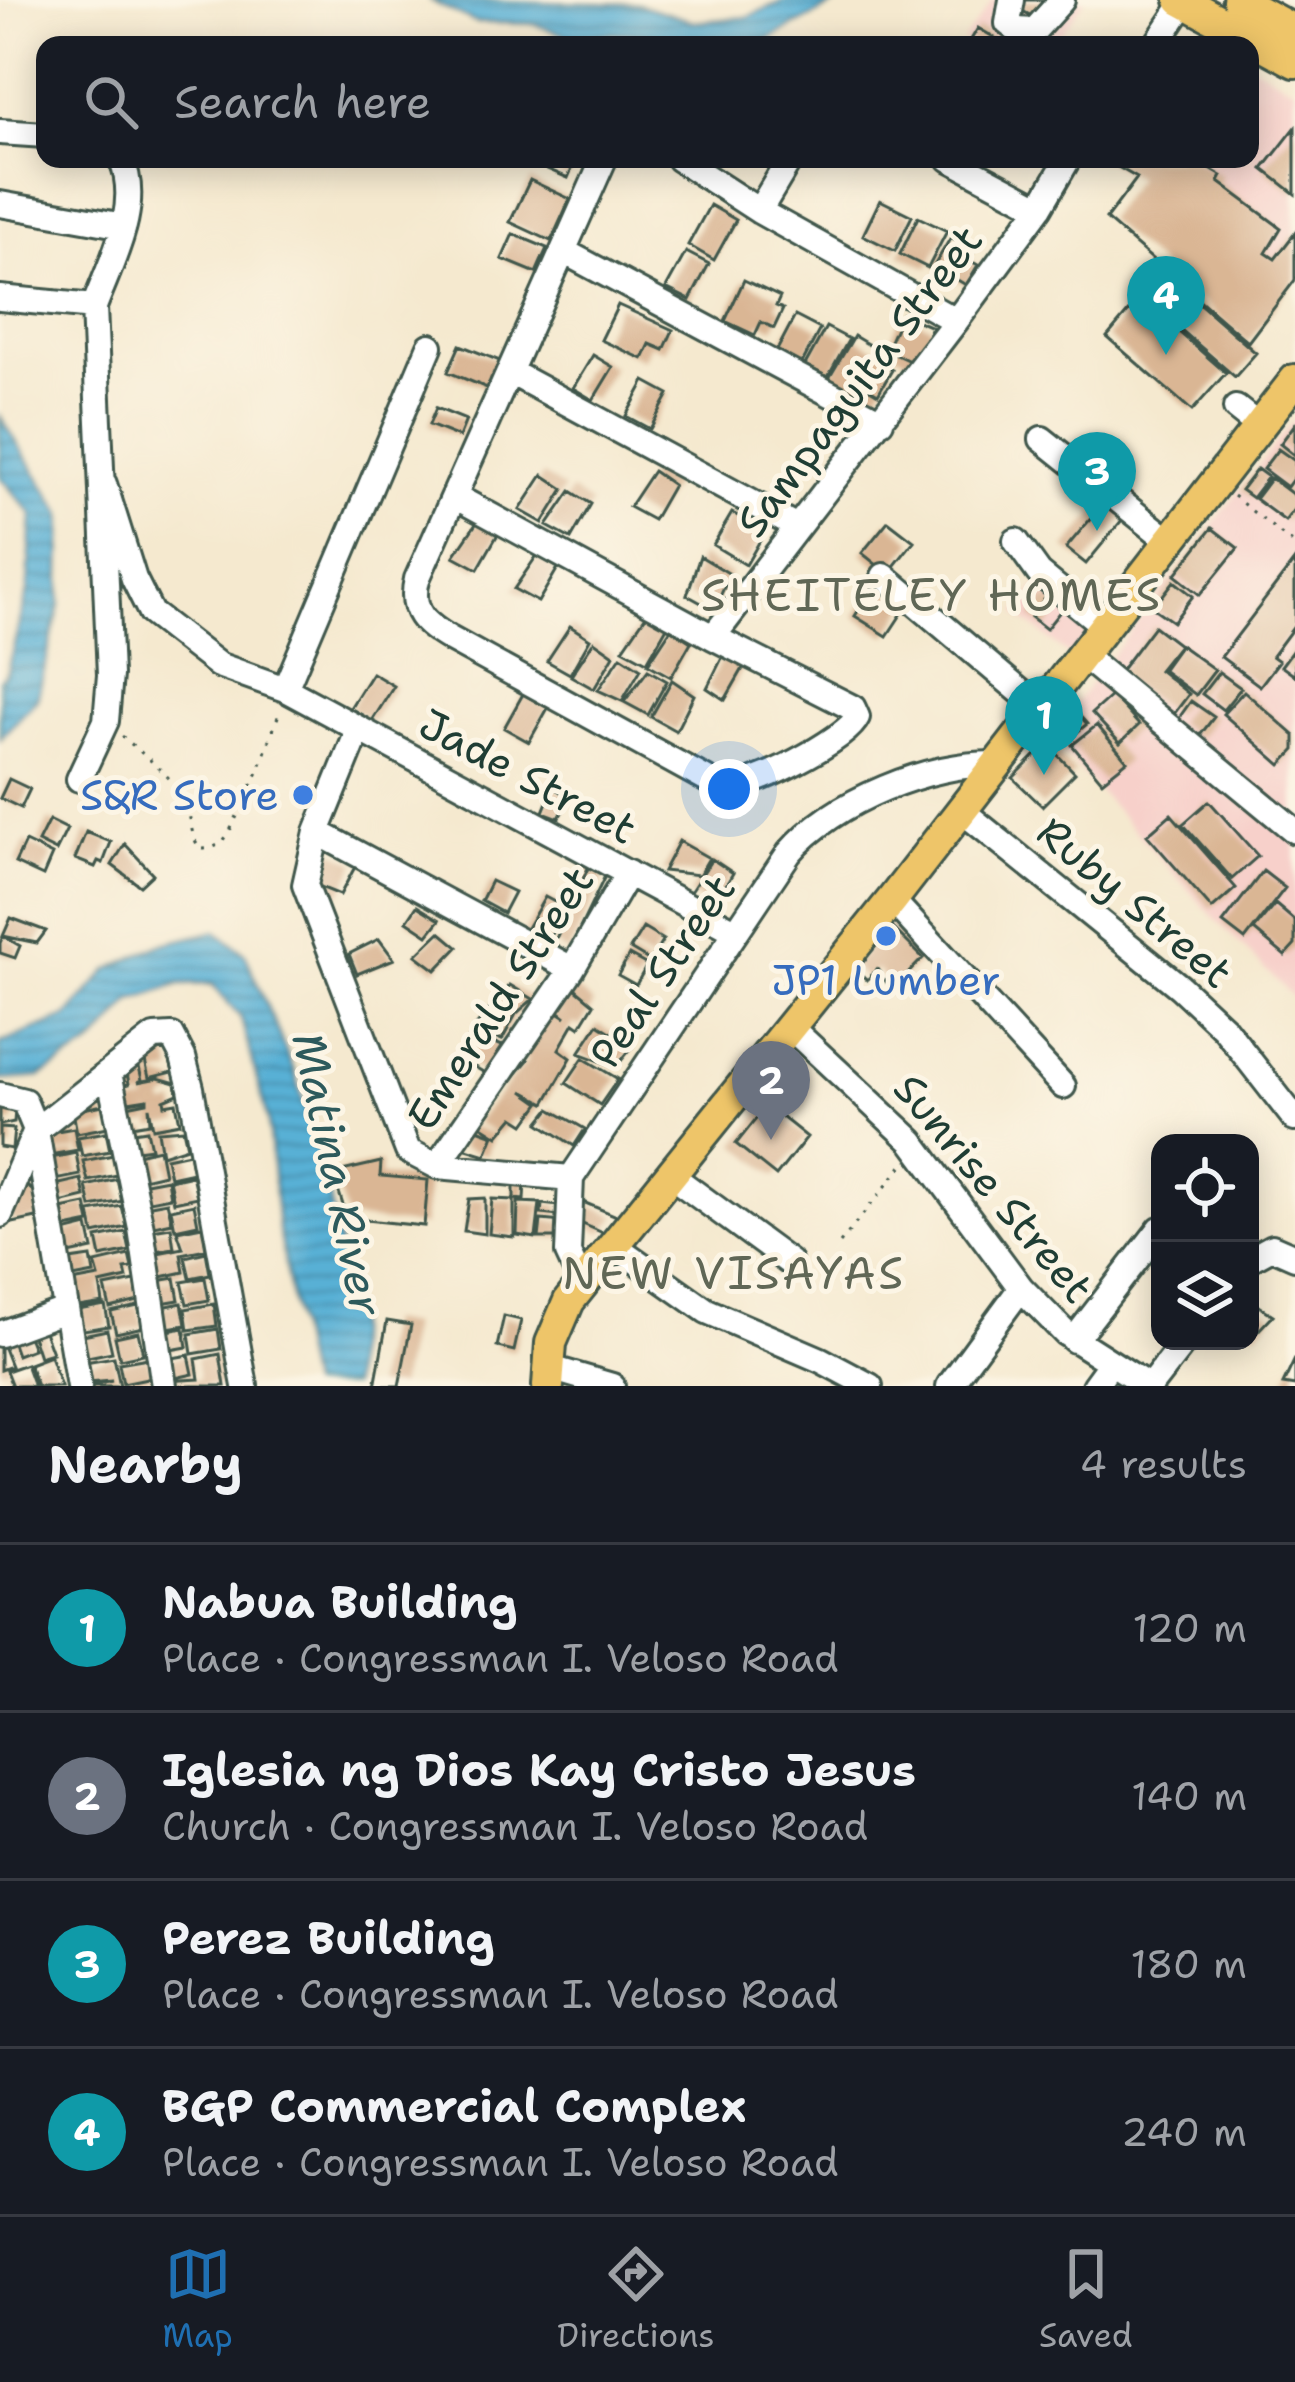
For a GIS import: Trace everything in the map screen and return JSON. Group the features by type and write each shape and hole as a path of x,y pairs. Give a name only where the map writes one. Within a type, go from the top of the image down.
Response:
{"main road":[{"path":"1238,0 1295,31"},
{"path":"1184,1 1248,36"},
{"path":"1259,42 1295,62"},
{"path":"548,1377 559,1322 582,1283 892,900 1172,543 1248,417 1295,380"}],"street":[{"path":"1012,0 1008,22 1017,30 1034,31 1061,0"},
{"path":"1162,36 1184,1"},
{"path":"0,132 36,134"},
{"path":"79,779 106,721 111,627 94,310 124,226 126,168"},
{"path":"456,497 853,708 857,717 848,732 742,786 715,786 450,639 422,620 416,610 417,579 600,168"},
{"path":"693,168 759,211 956,321"},
{"path":"759,211 785,168"},
{"path":"967,168 1040,207"},
{"name":"Sampaguita Street","path":"713,637 881,422 1067,168"},
{"path":"0,204 124,226"},
{"path":"565,252 881,422"},
{"path":"0,298 94,310"},
{"path":"285,688 430,346"},
{"path":"512,373 797,527"},
{"path":"1042,439 1172,543"},
{"name":"Jade Street","path":"104,484 134,579 151,613 218,665 285,688 735,932"},
{"path":"1016,541 1039,573 1106,627"},
{"path":"884,577 1041,709"},
{"path":"1083,656 1295,831"},
{"path":"359,729 305,871 308,898 408,1151 437,1166 571,1178 568,1252 582,1283"},
{"name":"Peal Street","path":"571,1178 789,853 819,822 926,772 952,765 998,764"},
{"name":"Ruby Street","path":"962,810 1180,986 1224,1028 1295,1119"},
{"path":"317,832 572,969"},
{"name":"Emerald Street","path":"437,1166 572,969 628,873"},
{"path":"892,900 1063,1086"},
{"name":"Sunrise Street","path":"790,1027 917,1147 1021,1288 1074,1340 1149,1386"},
{"path":"0,1215 36,1130 160,1034 176,1040 184,1057 245,1386"},
{"path":"109,1073 141,1228 164,1386"},
{"path":"0,1095 24,1101 36,1130 80,1386"},
{"path":"669,1174 789,1262"},
{"path":"1074,1340 1151,1241"},
{"path":"612,1244 707,1311 870,1386"},
{"path":"1259,1254 1272,1246 1295,1256"},
{"path":"949,1386 1021,1288"},
{"path":"0,1334 65,1310"},
{"path":"1149,1386 1178,1350"},
{"path":"1094,1386 1110,1364"},
{"path":"548,1377 612,1386"}],"path":[{"path":"1234,496 1295,544"},
{"path":"106,721 174,784 186,800 194,843 208,849 228,835 260,770 285,688"},
{"path":"840,1243 917,1147"}],"shaded area":[{"path":"993,0 1085,0 1059,36 967,36"},
{"path":"1259,69 1295,88 1295,233 1275,259 1120,168 1259,168"},
{"path":"1295,418 1295,999 1049,737"},
{"path":"1040,582 1095,626 1071,657 1016,613"}],"water":[{"path":"429,0 638,4 695,22 747,17 785,0 843,0 775,36 568,36 533,24 476,23"},
{"path":"0,416 63,515 60,605 37,699 0,739 0,681 7,671 28,591 32,514 0,477"},
{"path":"216,931 245,954 295,1073 328,1190 354,1317 351,1386 308,1386 278,1229 268,1121 241,1018 212,984 177,985 132,1001 94,1044 40,1077 0,1080 0,1043 67,1017 108,970 159,945"}],"building":[{"path":"1024,0 1048,0 1037,19 1019,9"},
{"path":"1295,128 1295,194 1263,169"},
{"path":"545,168 572,168 568,178"},
{"path":"1120,168 1208,168 1222,176 1219,182 1281,228 1266,253 1275,259 1295,233 1295,280 1248,342 1106,219 1137,178"},
{"path":"530,180 570,199 551,241 510,222"},
{"path":"880,200 912,216 895,251 863,235"},
{"path":"710,205 736,220 714,260 688,245"},
{"path":"918,217 947,231 928,268 900,254"},
{"path":"513,234 547,248 536,273 502,259"},
{"path":"951,237 974,251 969,260 978,265 966,285 934,266"},
{"path":"686,252 709,264 690,300 666,288"},
{"path":"744,280 780,297 776,306 783,309 774,328 761,322 755,335 725,321"},
{"path":"1140,298 1226,373 1192,411 1107,337"},
{"path":"1193,298 1256,353 1235,377 1172,322"},
{"path":"618,305 673,330 664,350 650,344 643,359 601,340"},
{"path":"902,314 932,327 916,364 886,350"},
{"path":"795,316 820,329 801,365 776,352"},
{"path":"826,327 849,339 828,377 805,365"},
{"path":"854,336 889,357 884,365 892,370 878,394 863,385 856,396 828,380"},
{"path":"460,345 505,363 497,381 491,378 487,388 448,372"},
{"path":"593,355 613,367 593,400 573,388"},
{"path":"645,381 669,394 650,429 626,416"},
{"path":"436,408 466,420 459,437 429,425"},
{"path":"1295,424 1295,456 1280,444"},
{"path":"1278,449 1295,461 1295,476 1287,487 1263,469"},
{"path":"1257,469 1268,477 1252,498 1241,490"},
{"path":"653,471 673,485 653,520 629,507"},
{"path":"543,475 564,489 543,523 520,510"},
{"path":"1271,478 1295,496 1295,508 1285,521 1255,499"},
{"path":"571,491 591,504 571,539 547,526"},
{"path":"1108,498 1127,514 1086,564 1066,548"},
{"path":"732,513 766,530 746,565 713,545"},
{"path":"478,521 498,534 478,569 454,556"},
{"path":"888,521 914,541 888,574 862,553"},
{"path":"1212,528 1238,548 1200,595 1175,575"},
{"path":"538,554 558,568 538,602 514,589"},
{"path":"700,556 730,574 714,610 687,595"},
{"path":"1295,560 1295,625 1272,656 1279,661 1260,686 1221,657"},
{"path":"1174,581 1193,596 1173,622 1153,608"},
{"path":"875,584 908,604 887,636 855,616"},
{"path":"1046,597 1062,609 1046,629 1031,617"},
{"path":"647,614 667,627 647,662 623,649"},
{"path":"570,626 590,639 570,674 547,661"},
{"path":"1154,626 1179,645 1159,670 1189,694 1174,714 1117,675"},
{"path":"671,629 691,642 671,677 648,664"},
{"path":"594,641 614,655 594,689 571,676"},
{"path":"1180,645 1215,670 1196,695 1162,670"},
{"path":"1295,647 1295,676 1281,666"},
{"path":"724,654 745,665 725,700 707,688"},
{"path":"621,656 641,669 622,701 598,690"},
{"path":"648,670 667,681 648,715 624,702"},
{"path":"1219,672 1241,688 1223,710 1202,694"},
{"path":"372,673 394,686 372,721 350,708"},
{"path":"672,680 694,695 676,731 651,717"},
{"path":"1244,691 1295,736 1295,750 1281,765 1223,714"},
{"path":"523,694 548,708 529,742 504,728"},
{"path":"1112,695 1139,725 1120,743 1092,713"},
{"path":"1191,701 1214,717 1198,738 1176,722"},
{"path":"1079,715 1087,724 1076,733 1069,723"},
{"path":"1097,725 1127,761 1102,781 1072,745"},
{"path":"1047,744 1075,773 1042,806 1013,778"},
{"path":"9,779 30,789 21,808 0,798"},
{"path":"553,787 570,798 559,818 543,812"},
{"path":"1209,801 1258,856 1232,879 1183,824"},
{"path":"1171,814 1236,888 1212,909 1147,835"},
{"path":"49,820 67,829 56,851 38,842"},
{"path":"86,832 111,842 103,863 98,861 95,867 75,859"},
{"path":"679,841 709,858 699,875 663,871"},
{"path":"25,842 52,855 43,876 15,863"},
{"path":"125,844 153,874 140,886 112,865"},
{"path":"327,847 357,863 340,895 313,884"},
{"path":"712,859 733,873 713,907 689,894"},
{"path":"589,866 606,874 568,953 554,943"},
{"path":"1263,871 1285,888 1245,940 1223,923"},
{"path":"491,881 514,892 503,913 481,901"},
{"path":"545,897 566,908 545,947 524,933"},
{"path":"1275,904 1295,921 1295,945 1285,956 1254,930"},
{"path":"417,906 440,920 428,935 407,921"},
{"path":"11,918 46,931 37,943 3,936"},
{"path":"888,923 923,958 892,990 877,969 867,980 853,966"},
{"path":"643,928 663,940 650,961 630,949"},
{"path":"440,932 458,947 436,970 416,955"},
{"path":"3,936 20,946 15,958 0,953"},
{"path":"379,939 394,959 357,974 349,954"},
{"path":"629,955 647,965 636,985 618,975"},
{"path":"570,984 594,1004 580,1027 574,1023 559,1049 571,1058 545,1103 523,1091 540,1103 525,1124 514,1117 498,1136 476,1122 528,1060 517,1053 550,1007 566,1017 553,1007"},
{"path":"510,985 533,999 516,1014 502,1040 474,1028"},
{"path":"598,1024 633,1046 616,1067 579,1053"},
{"path":"472,1034 505,1047 485,1073 456,1056"},
{"path":"165,1042 173,1072 149,1078 144,1056 153,1054 151,1046"},
{"path":"137,1058 142,1080 138,1082 158,1078 176,1083 178,1094 164,1100 165,1105 176,1103 180,1123 153,1128 149,1107 150,1123 120,1128 117,1108 147,1102 122,1103 118,1086 129,1084 125,1061"},
{"path":"583,1058 618,1079 600,1105 566,1083"},
{"path":"103,1105 108,1127 77,1133 73,1111"},
{"path":"767,1105 807,1137 776,1176 736,1144"},
{"path":"0,1108 15,1110 14,1122 0,1125"},
{"path":"550,1109 585,1129 574,1146 539,1123"},
{"path":"469,1126 494,1135 486,1155 460,1147"},
{"path":"0,1128 14,1129 12,1149 0,1147"},
{"path":"74,1128 78,1150 44,1156 40,1134"},
{"path":"183,1129 187,1147 162,1155 158,1131"},
{"path":"147,1130 151,1148 129,1151 126,1133"},
{"path":"106,1132 110,1151 82,1156 78,1137"},
{"path":"159,1149 164,1174 134,1181 129,1156"},
{"path":"76,1153 80,1175 50,1181 46,1159"},
{"path":"189,1153 193,1172 170,1177 166,1158"},
{"path":"113,1155 117,1175 88,1181 83,1161"},
{"path":"381,1162 380,1176 428,1180 424,1226 347,1218 333,1173"},
{"path":"192,1175 197,1197 174,1202 169,1180"},
{"path":"81,1179 85,1197 56,1204 51,1186"},
{"path":"118,1179 123,1201 91,1207 86,1186"},
{"path":"167,1179 170,1197 139,1203 135,1185"},
{"path":"514,1179 525,1180 524,1200 514,1199"},
{"path":"24,1184 36,1193 41,1217 13,1223 8,1201"},
{"path":"485,1198 485,1234 464,1231 469,1199"},
{"path":"492,1199 514,1200 514,1237 489,1234"},
{"path":"167,1202 172,1222 145,1228 140,1207"},
{"path":"518,1202 540,1203 536,1238 517,1235"},
{"path":"583,1202 617,1216 603,1233 574,1220"},
{"path":"86,1204 90,1223 61,1229 57,1210"},
{"path":"194,1204 198,1224 175,1229 171,1209"},
{"path":"542,1204 559,1206 559,1216 541,1214"},
{"path":"122,1206 127,1227 94,1234 90,1212"},
{"path":"541,1220 563,1222 561,1238 539,1238"},
{"path":"88,1226 93,1249 64,1255 60,1233"},
{"path":"202,1226 206,1249 181,1254 184,1272 152,1279 147,1255 183,1248 177,1231"},
{"path":"171,1227 174,1248 150,1252 146,1231"},
{"path":"126,1232 130,1251 101,1257 97,1238"},
{"path":"206,1252 210,1274 190,1278 185,1257"},
{"path":"129,1255 132,1268 125,1269 127,1278 100,1284 103,1303 72,1308 67,1283 99,1277 95,1263"},
{"path":"91,1257 94,1274 73,1278 70,1260"},
{"path":"175,1278 179,1300 155,1304 152,1282"},
{"path":"205,1278 209,1300 187,1304 182,1282"},
{"path":"135,1281 139,1301 110,1308 105,1287"},
{"path":"182,1303 186,1325 161,1329 157,1308"},
{"path":"214,1304 217,1326 188,1330 185,1309"},
{"path":"105,1305 109,1326 77,1331 73,1311"},
{"path":"138,1306 143,1327 116,1333 111,1312"},
{"path":"1259,1306 1273,1315 1259,1330"},
{"path":"504,1316 521,1320 514,1351 497,1347"},
{"path":"387,1321 411,1325 399,1386 375,1386"},
{"path":"42,1326 52,1353 39,1357 30,1330"},
{"path":"184,1328 187,1347 165,1351 162,1332"},
{"path":"25,1329 33,1349 17,1355 10,1335"},
{"path":"218,1329 221,1349 192,1354 189,1334"},
{"path":"107,1330 112,1352 83,1358 78,1336"},
{"path":"138,1332 143,1354 120,1359 115,1337"},
{"path":"0,1338 11,1366 0,1370"},
{"path":"220,1354 225,1386 166,1386 165,1381 199,1379 196,1359"},
{"path":"189,1355 193,1374 171,1379 167,1359"},
{"path":"50,1356 61,1386 37,1386 29,1364"},
{"path":"114,1357 120,1386 88,1386 112,1380 88,1382 85,1362"},
{"path":"148,1358 152,1377 123,1383 119,1363"},
{"path":"1295,1359 1295,1386 1283,1384"},
{"path":"26,1364 34,1386 12,1386 6,1371"}],"place":[{"name":"BGP Commercial Complex","path":"1166,355"},
{"name":"Perez Building","path":"1097,531"},
{"name":"Nabua Building","path":"1044,775"},
{"name":"S&R Store","path":"303,795"},
{"name":"JP1 Lumber","path":"886,936"},
{"name":"Iglesia ng Dios Kay Cristo Jesus","path":"771,1140"}],"district":[{"name":"SHEITELEY HOMES","path":"932,595"},
{"name":"NEW VISAYAS","path":"734,1273"}],"water label":[{"name":"Matina River","path":"338,1174"}]}
